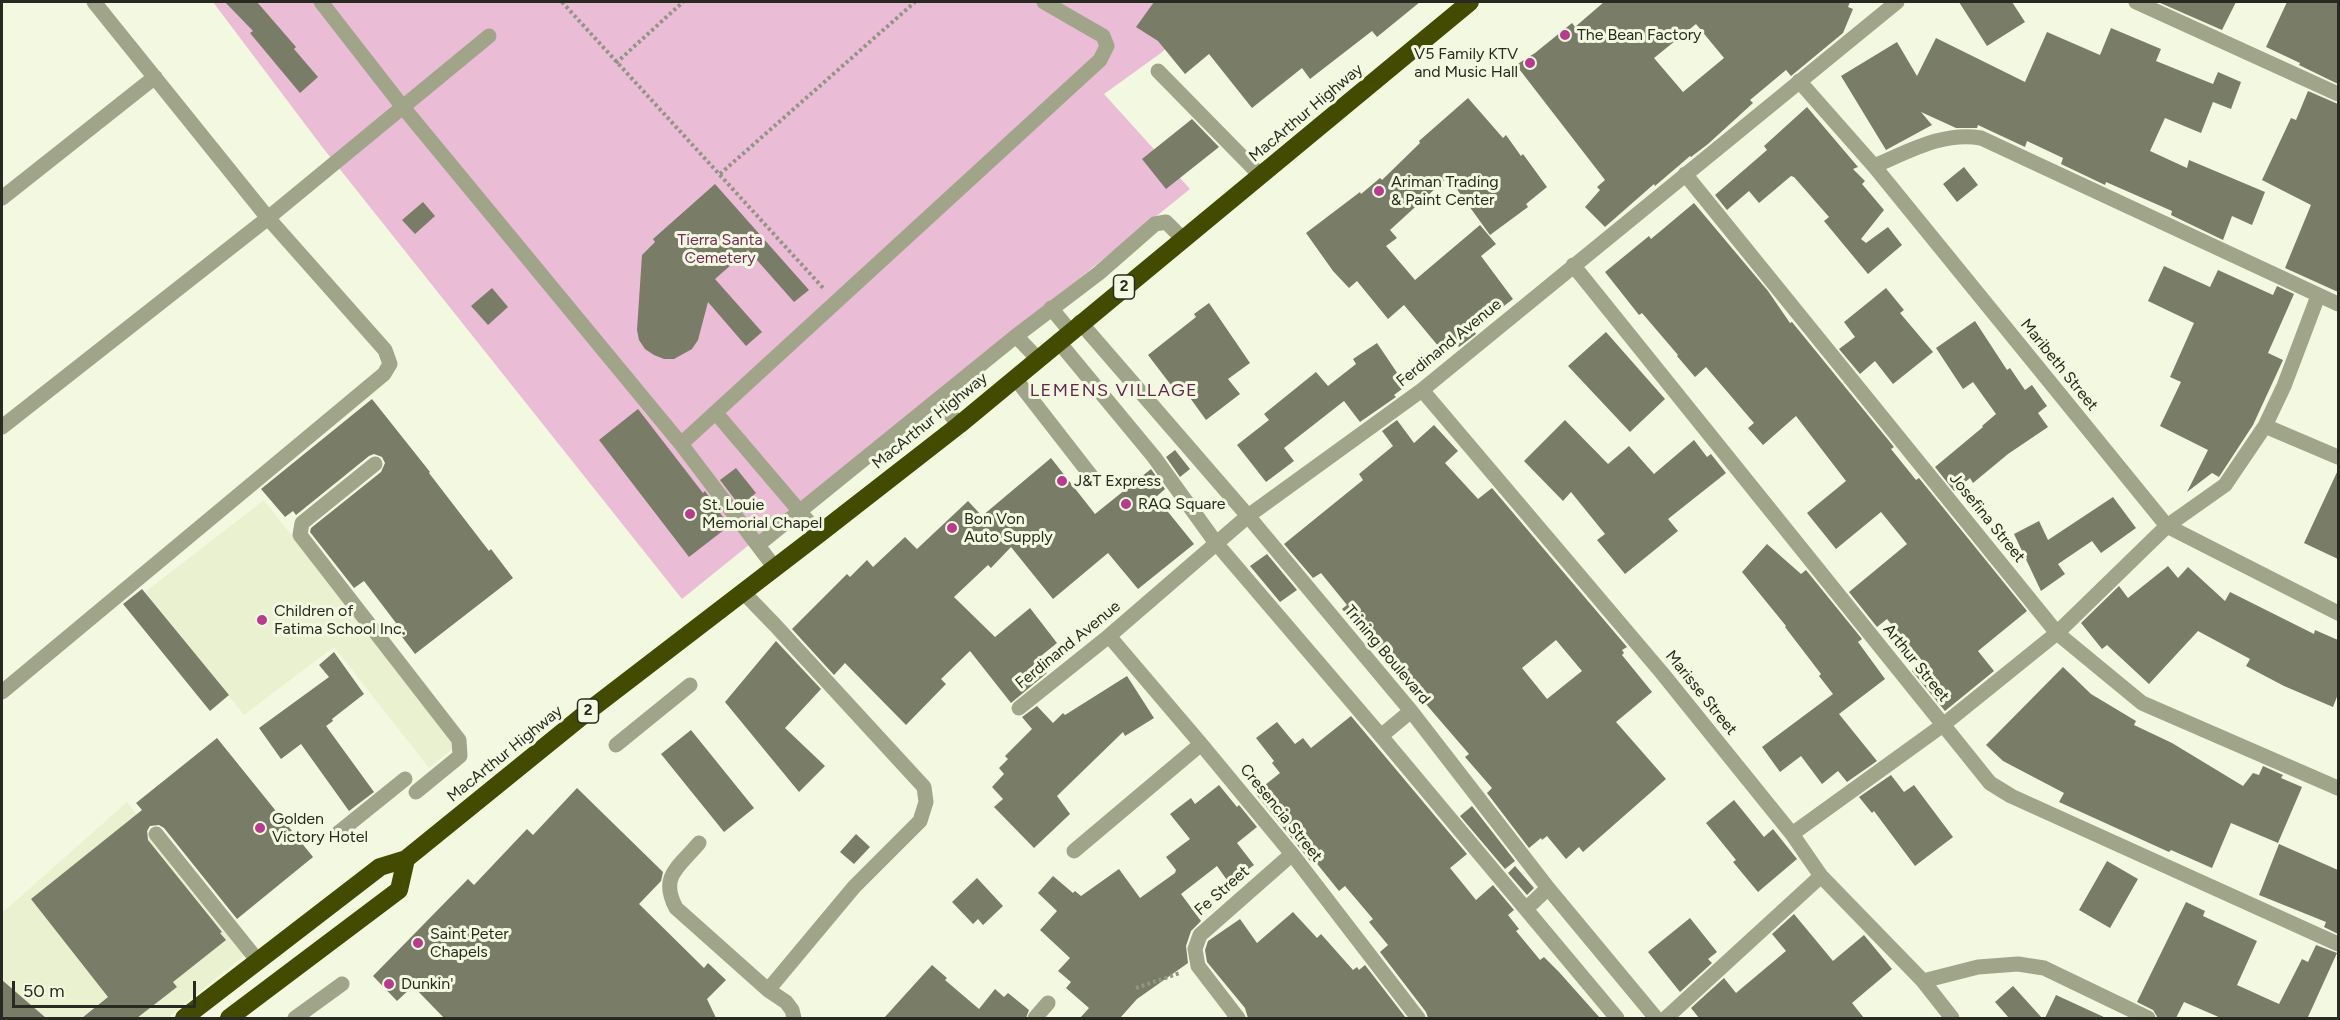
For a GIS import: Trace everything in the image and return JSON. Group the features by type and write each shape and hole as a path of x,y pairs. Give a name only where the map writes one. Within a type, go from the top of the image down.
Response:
{"highway":[{"name":"MacArthur Highway","path":"184,1018 380,867 406,859 591,709 958,425 1470,2"},
{"path":"230,1018 399,890 406,859"}],"street":[{"path":"2,692 384,374 390,364 385,350 268,218 94,2"},
{"path":"321,2 402,106 681,444 776,568"},
{"path":"681,444 837,304 1104,54 1107,42 1103,36 1044,2"},
{"name":"Ferdinand Avenue","path":"1019,708 1109,636 1248,516 1422,390 1897,2"},
{"path":"2136,2 2338,94"},
{"path":"2,427 268,218 489,36"},
{"path":"1158,70 1261,176"},
{"path":"2,198 155,77"},
{"name":"Maribeth Street","path":"1799,81 1874,166 2168,526 2338,613"},
{"path":"1874,166 1943,138 1964,135 1981,138 2338,304"},
{"name":"Josefina Street","path":"1685,174 2056,633 2142,703 2338,788"},
{"path":"758,545 1051,308 1099,273 1155,224 1166,222 1183,239"},
{"name":"Arthur Street","path":"1573,265 1990,783 2011,796 2338,945"},
{"path":"1792,834 1943,725 2056,633 2168,526 2225,485 2265,426 2284,386 2318,296"},
{"path":"1051,308 1216,543 1617,1018"},
{"name":"Trining Boulevard","path":"1069,331 1248,516 1410,711 1548,888 1656,1018"},
{"path":"1016,336 1038,358"},
{"path":"1015,378 1092,477"},
{"name":"Marisse Street","path":"1422,390 1662,673 1792,834 1821,876 1923,981 1952,1018"},
{"path":"938,399 958,425"},
{"path":"716,413 819,534"},
{"path":"2265,426 2338,457"},
{"path":"375,464 302,523 300,535 459,740 459,756 416,792"},
{"path":"743,592 924,787 926,802 920,821 854,887 768,990"},
{"name":"Cresencia Street","path":"1109,636 1292,854 1418,1018"},
{"path":"616,745 690,685"},
{"path":"1381,736 1410,711"},
{"path":"1074,851 1202,744"},
{"path":"338,833 405,779"},
{"path":"156,834 258,961"},
{"path":"699,843 669,878 668,893 676,908 768,990 786,1002 794,1018"},
{"name":"Fe Street","path":"1198,966 1195,949 1200,935 1292,854"},
{"path":"1666,1018 1821,876"},
{"path":"1526,909 1548,888"},
{"path":"1923,981 1978,968 2018,964 2044,968 2148,1018"},
{"path":"1198,966 1238,1018"},
{"path":"295,1018 342,984"},
{"path":"1035,1018 1048,1003"}],"path":[{"path":"562,2 615,63 720,174 837,304"},
{"path":"615,63 683,2"},
{"path":"720,174 915,2"},
{"path":"1136,988 1198,966"}],"shaded area":[{"name":"Children of Fatima School Inc.","path":"264,500 456,746 429,768 334,647 244,715 145,592"},
{"path":"127,802 245,955 167,1018 2,1018 2,913"}],"green space":[{"name":"Tierra Santa Cemetery","path":"213,2 1192,2 1206,11 1161,53 1104,94 1190,189 682,599 323,148"}],"building":[{"path":"225,2 257,2 296,47 294,49 318,77 300,93 250,33 253,31"},
{"path":"1154,2 1420,2 1377,37 1372,31 1310,79 1302,68 1252,108 1209,54 1185,74 1158,41 1136,27"},
{"path":"1604,2 1850,2 1848,7 1853,9 1843,33 1791,76 1786,70 1750,100 1753,103 1708,144 1655,186 1654,184 1605,227 1585,207 1600,190 1597,187 1605,180 1516,65 1535,53 1572,23 1575,27","holes":["1696,24 1724,58 1683,92 1654,58"]},
{"path":"1959,2 2012,2 2025,22 1987,46"},
{"path":"2158,2 2236,2 2222,30"},
{"path":"2287,2 2338,2 2338,84 2266,47"},
{"path":"2111,28 2161,49 2156,61 2213,84 2218,72 2241,82 2231,109 2213,102 2201,133 2165,118 2150,151 2187,168 2189,160 2265,192 2252,225 2232,216 2223,240 2171,215 2172,211 2106,182 2105,185 2061,164 2063,158 2027,141 2025,147 1978,125 1977,128 1956,128 1921,112 1932,125 1886,150 1841,76 1897,42 1917,76 1936,38 2025,82 2047,32 2100,55"},
{"path":"2308,91 2338,104 2338,292 2285,268 2311,205 2262,180 2291,118 2296,120"},
{"path":"1468,98 1503,138 1506,135 1521,156 1523,154 1547,187 1526,204 1528,207 1490,235 1448,177 1390,230 1397,238 1386,246 1415,280 1480,225 1496,244 1481,256 1513,299 1473,330 1476,334 1459,347 1455,343 1444,353 1404,305 1388,319 1357,281 1349,288 1333,271 1306,233 1380,178 1382,180 1420,143 1419,141"},
{"path":"1807,107 1858,167 1853,169 1865,181 1862,184 1884,210 1861,239 1866,243 1888,227 1902,245 1868,274 1824,221 1829,217 1794,177 1791,176 1759,203 1749,191 1727,210 1715,195 1767,150 1764,146"},
{"path":"1192,119 1219,147 1166,189 1142,159"},
{"path":"1964,167 1978,185 1957,202 1943,184"},
{"path":"715,184 809,290 794,302 748,250 715,279 762,332 746,346 708,302 698,340 692,349 674,359 664,359 645,349 639,340 637,330 642,255 655,242 653,239"},
{"path":"423,202 435,216 415,234 402,220"},
{"path":"1694,203 1768,291 1790,323 1792,322 1894,447 1891,449 1916,480 1919,478 2027,611 1978,651 1994,671 1945,711 1912,671 1923,662 1887,619 1877,627 1849,592 1907,544 1881,512 1836,549 1807,513 1846,481 1796,416 1763,445 1748,428 1754,423 1706,367 1695,377 1642,313 1639,315 1605,272 1649,236 1651,239"},
{"path":"2164,266 2210,287 2218,270 2273,295 2277,286 2294,294 2268,353 2283,360 2253,425 2219,477 2212,473 2187,492 2208,450 2160,426 2181,382 2170,377 2194,323 2148,301"},
{"path":"492,288 508,307 488,325 471,306"},
{"path":"1886,288 1904,310 1900,313 1933,352 1893,384 1875,361 1860,374 1839,349 1855,337 1844,322"},
{"path":"1209,303 1250,363 1228,379 1240,394 1206,420 1180,384 1174,389 1148,355 1196,317 1194,314"},
{"path":"1975,321 2007,370 2010,368 2025,390 2032,385 2047,406 2038,413 2048,427 2008,454 1973,483 1970,478 1954,491 1935,467 1996,414 1973,382 1963,389 1936,348"},
{"path":"1606,332 1665,399 1630,432 1568,366"},
{"path":"1377,343 1406,386 1394,395 1396,397 1360,422 1344,401 1284,448 1294,461 1266,482 1237,445 1269,420 1264,414 1316,372 1328,386 1356,364 1353,359"},
{"path":"372,399 489,551 491,549 513,578 415,654 393,625 396,623 364,581 354,588 310,532 311,528 381,472 385,463 382,457 374,454 369,456 296,515 293,511 285,517 261,489"},
{"path":"638,409 703,493 705,491 729,526 689,557 599,440"},
{"path":"1397,420 1414,443 1434,425 1458,451 1445,463 1478,499 1492,488 1627,647 1622,650 1624,653 1622,655 1652,692 1616,722 1666,779 1583,852 1579,847 1566,859 1547,836 1529,848 1487,793 1492,788 1465,757 1469,754 1406,681 1403,684 1385,662 1342,609 1347,605 1321,573 1313,578 1284,544 1363,480 1359,474 1393,446 1382,431","holes":["1556,640 1582,671 1547,699 1522,668"]},
{"path":"1565,420 1608,464 1629,446 1654,474 1694,440 1707,457 1711,454 1726,473 1668,519 1678,531 1625,574 1597,540 1605,534 1571,492 1563,501 1524,461"},
{"path":"1175,450 1190,469 1180,477 1166,457"},
{"path":"1051,458 1095,514 1151,469 1165,489 1156,497 1194,544 1138,589 1108,553 1053,599 1011,547 991,568 988,565 954,597 995,637 1030,608 1057,643 1036,660 1047,673 1011,703 970,651 941,679 946,684 906,725 845,663 834,675 792,629 847,574 850,577 867,560 873,567 905,537 917,549 968,501 982,516"},
{"path":"736,468 756,493 740,506 720,480"},
{"path":"2338,470 2338,559 2304,543"},
{"path":"2113,497 2136,528 2101,553 2092,541 2058,564 2065,574 2041,591 2014,534 2039,521 2048,540"},
{"path":"1767,544 1801,574 1806,570 1862,639 1858,642 1885,679 1839,714 1877,761 1847,782 1838,771 1822,784 1801,756 1780,772 1762,747 1833,694 1786,626 1742,572"},
{"path":"1267,554 1297,590 1280,602 1250,566"},
{"path":"2168,566 2178,578 2188,567 2225,601 2230,592 2314,634 2315,630 2338,640 2338,694 2333,707 2284,686 2246,666 2250,659 2198,631 2149,684 2107,645 2102,649 2081,623 2119,586 2128,598"},
{"path":"142,589 229,695 210,711 123,604"},
{"path":"776,641 821,689 785,728 825,766 799,792 725,702"},
{"path":"334,652 364,694 326,726 374,792 349,811 301,744 281,759 259,728 329,677 319,665"},
{"path":"2063,667 2091,694 2136,721 2134,725 2172,743 2243,786 2253,773 2259,775 2263,766 2283,775 2281,778 2302,787 2278,843 2231,823 2212,868 2171,850 2169,852 2059,802 2064,793 2003,761 1986,745"},
{"path":"1127,676 1154,718 1125,736 1123,732 1057,796 1070,814 1034,848 994,807 1003,799 992,787 1004,774 999,768 1008,759 1005,756 1032,729 1022,717 1037,706 1053,723 1063,713 1065,715"},
{"path":"1351,716 1467,854 1450,868 1476,900 1493,885 1514,910 1508,915 1519,929 1516,931 1540,960 1544,957 1600,1018 1428,1018 1426,1012 1380,952 1388,945 1369,922 1373,919 1345,886 1339,891 1314,860 1311,862 1255,793 1280,773 1272,763 1274,761 1256,738 1277,722 1295,744 1303,738 1311,748"},
{"path":"691,730 754,808 724,832 661,754"},
{"path":"217,738 313,857 237,919 164,828 159,825 150,826 147,831 148,840 226,940 173,982 177,987 137,1018 82,1018 108,997 31,899 142,810 136,803"},
{"path":"1891,775 1904,792 1914,785 1953,837 1915,866 1874,811 1872,813 1859,797"},
{"path":"1219,785 1257,827 1237,843 1254,865 1229,883 1217,866 1181,894 1201,921 1191,931 1186,946 1188,963 1137,999 1120,1018 1080,1018 1089,1008 1066,988 1071,982 1058,971 1070,958 1040,930 1057,911 1038,893 1053,876 1073,893 1075,891 1081,896 1119,869 1140,898 1175,873 1176,870 1166,857 1190,839 1170,814 1191,798 1195,804"},
{"path":"577,788 663,872 661,881 639,904 704,968 708,963 726,980 707,999 716,1018 444,1018 413,986 397,1001 373,976 468,879 474,885 527,829 533,835"},
{"path":"1734,800 1764,837 1773,829 1797,859 1758,892 1733,862 1736,860 1706,823"},
{"path":"1472,806 1515,861 1505,869 1460,816"},
{"path":"856,834 870,847 854,864 840,852"},
{"path":"2279,844 2338,870 2338,934 2324,927 2326,922 2259,895"},
{"path":"2107,861 2138,879 2110,928 2079,910"},
{"path":"1515,866 1534,888 1527,895 1508,873"},
{"path":"977,878 1003,906 983,925 978,919 973,924 952,902"},
{"path":"2186,902 2205,911 2203,916 2257,941 2237,985 2279,1004 2302,959 2308,962 2316,945 2337,953 2308,1017 2311,1018 2221,1018 2184,1002 2176,1018 2158,1018 2153,1010 2137,1002"},
{"path":"1293,912 1317,938 1321,934 1353,970 1357,967 1359,970 1365,965 1406,1018 1248,1018 1245,1008 1207,962 1205,950 1208,941 1240,919 1257,943"},
{"path":"1794,914 1833,961 1864,935 1892,969 1852,1003 1864,1018 1699,1018 1691,1008 1724,978 1736,993 1786,951 1772,934"},
{"path":"1690,918 1717,952 1708,959 1712,963 1680,992 1648,952"},
{"path":"932,965 947,978 945,980 979,1009 995,989 1004,997 1008,993 1029,1010 1026,1018 884,1018"},
{"path":"2,980 46,1018 2,1018"},
{"path":"2013,986 2042,1018 2009,1018 1995,1002"},
{"path":"2056,995 2106,1018 2045,1018"}],"place":[{"name":"The Bean Factory","path":"1565,35"},
{"name":"V5 Family KTV and Music Hall","path":"1530,63"},
{"name":"Ariman Trading & Paint Center","path":"1379,191"},
{"name":"J&T Express","path":"1062,481"},
{"name":"RAQ Square","path":"1126,504"},
{"name":"St. Louie Memorial Chapel","path":"690,514"},
{"name":"Bon Von Auto Supply","path":"952,528"},
{"name":"Children of Fatima School Inc.","path":"262,620"},
{"name":"Golden Victory Hotel","path":"260,828"},
{"name":"Saint Peter Chapels","path":"418,943"},
{"name":"Dunkin'","path":"389,984"}],"district":[{"name":"LEMENS VILLAGE","path":"1114,391"}]}
